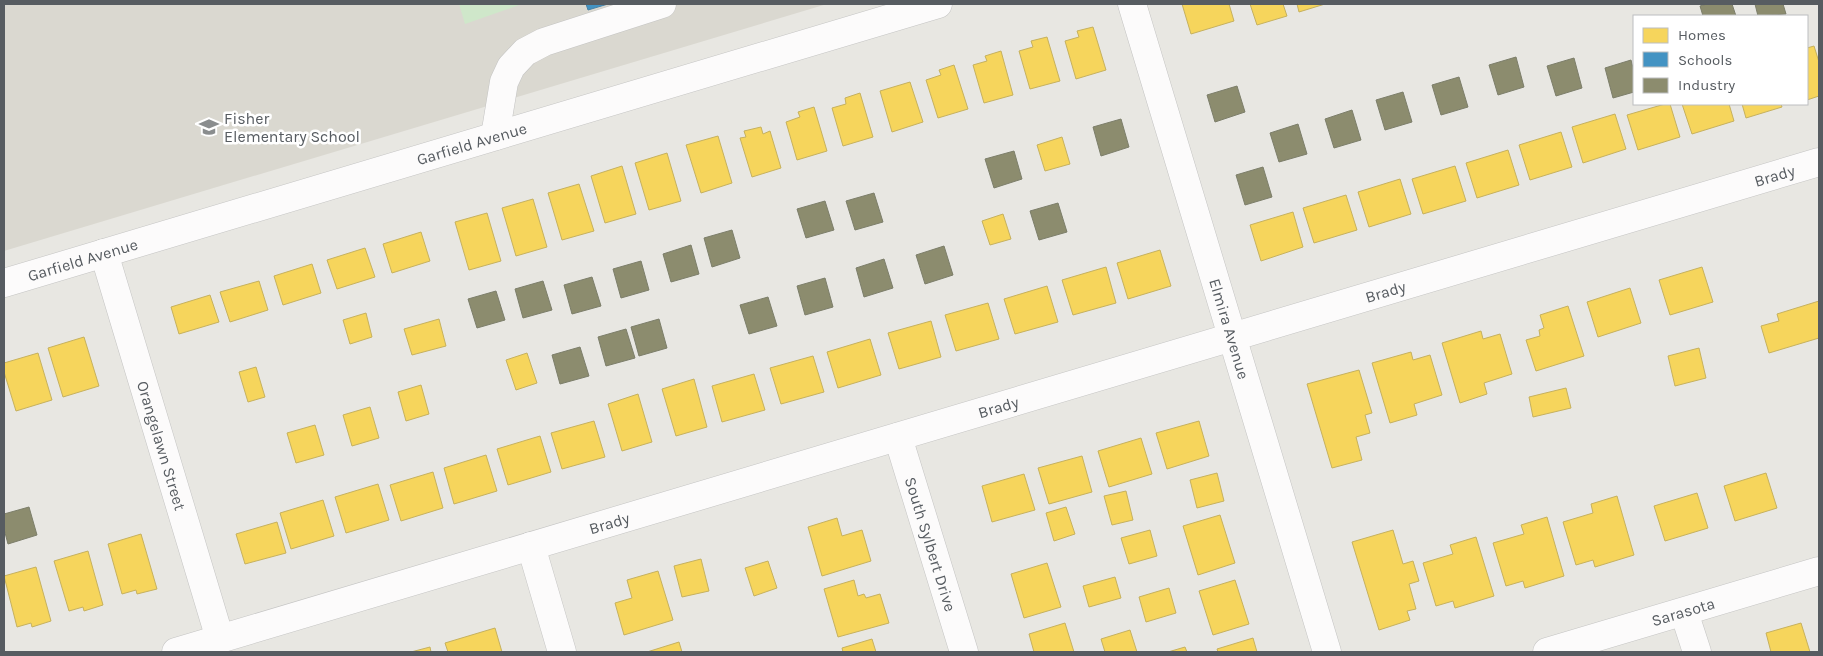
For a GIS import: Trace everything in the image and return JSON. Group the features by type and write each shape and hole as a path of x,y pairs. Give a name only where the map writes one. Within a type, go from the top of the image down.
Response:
{"street":[{"path":"495,136 504,82 511,68 525,52 544,42 662,4"},
{"name":"Garfield Avenue","path":"4,283 938,4"},
{"name":"Elmira Avenue","path":"1132,4 1327,652"},
{"name":"Brady","path":"176,652 1819,162"},
{"name":"Orangelawn Street","path":"104,253 220,639"},
{"name":"South Sylbert Drive","path":"898,437 964,652"},
{"path":"531,546 562,652"},
{"name":"Sarasota","path":"1548,652 1819,572"},
{"path":"1684,612 1696,652"}],"shaded area":[{"name":"Fisher Elementary School","path":"4,4 827,4 4,251"}],"green space":[{"path":"459,4 522,4 465,24"}],"building: Homes":[{"path":"1182,4 1229,4 1234,21 1191,34"},
{"path":"1250,4 1283,4 1287,16 1257,25"},
{"path":"1297,4 1325,4 1299,12"},
{"path":"1093,27 1106,70 1076,79 1065,41 1079,37 1077,31"},
{"path":"1047,37 1060,81 1030,89 1019,51 1033,47 1031,41"},
{"path":"1814,46 1819,62 1819,96 1808,100 1808,48"},
{"path":"1001,51 1013,95 984,103 973,65 987,61 985,56"},
{"path":"954,65 968,109 938,118 926,80 941,75 939,70"},
{"path":"910,82 923,122 892,132 880,91"},
{"path":"860,93 873,137 843,146 832,108 846,104 845,98"},
{"path":"1662,105 1670,105 1680,137 1638,150 1627,115"},
{"path":"1682,105 1729,105 1734,121 1692,134"},
{"path":"1742,105 1781,105 1782,107 1746,118"},
{"path":"814,107 827,151 797,160 786,122 800,117 798,112"},
{"path":"1615,114 1626,149 1583,163 1572,127"},
{"path":"761,127 763,134 770,131 781,168 752,177 740,138 746,137 744,131"},
{"path":"1561,132 1572,167 1530,180 1519,145"},
{"path":"718,136 732,183 701,193 686,145"},
{"path":"1062,137 1070,164 1045,171 1037,145"},
{"path":"1508,150 1519,185 1477,198 1466,163"},
{"path":"667,153 681,201 649,210 635,163"},
{"path":"622,166 636,214 605,223 591,176"},
{"path":"1455,166 1466,201 1423,214 1412,179"},
{"path":"1400,179 1411,214 1369,227 1358,192"},
{"path":"579,184 594,231 562,240 548,193"},
{"path":"1346,195 1357,230 1314,243 1303,208"},
{"path":"533,199 547,247 516,256 502,208"},
{"path":"1293,212 1303,247 1261,261 1250,225"},
{"path":"487,213 501,261 469,270 455,222"},
{"path":"1003,214 1011,239 990,245 982,221"},
{"path":"421,232 430,261 392,273 383,244"},
{"path":"365,248 375,277 337,289 327,260"},
{"path":"1160,250 1171,286 1128,299 1117,263"},
{"path":"312,264 321,293 283,305 274,276"},
{"path":"1106,267 1116,303 1073,315 1062,280"},
{"path":"1702,267 1713,302 1670,315 1659,280"},
{"path":"259,281 268,310 230,322 220,292"},
{"path":"1047,286 1058,322 1015,334 1004,299"},
{"path":"1630,288 1641,323 1598,337 1587,302"},
{"path":"210,295 219,322 179,334 171,307"},
{"path":"1819,301 1819,338 1769,353 1761,326 1779,321 1777,314"},
{"path":"988,303 999,339 956,351 945,315"},
{"path":"1568,306 1584,356 1536,371 1526,340 1540,336 1539,330 1544,328 1540,315"},
{"path":"366,313 372,337 350,344 343,320"},
{"path":"439,319 446,346 412,355 404,329"},
{"path":"931,321 941,357 899,369 888,333"},
{"path":"1481,331 1483,339 1500,334 1512,374 1484,383 1487,394 1460,403 1442,343"},
{"path":"84,337 99,386 63,397 48,348"},
{"path":"870,339 881,375 838,388 827,352"},
{"path":"1699,348 1706,378 1675,386 1668,356"},
{"path":"1411,352 1413,360 1430,355 1442,395 1414,404 1417,415 1390,423 1372,363"},
{"path":"38,353 52,400 16,411 4,372 4,363"},
{"path":"527,353 537,383 516,390 506,360"},
{"path":"813,356 824,392 781,404 770,368"},
{"path":"256,367 265,397 248,402 239,372"},
{"path":"1359,370 1372,413 1365,415 1370,433 1356,437 1362,460 1332,468 1307,384"},
{"path":"754,374 765,410 722,422 712,386"},
{"path":"694,379 707,427 676,436 662,389"},
{"path":"421,385 429,414 406,421 398,392"},
{"path":"1566,388 1571,408 1533,417 1529,397"},
{"path":"638,394 652,442 622,451 608,404"},
{"path":"370,407 379,438 352,446 343,415"},
{"path":"594,421 605,457 562,469 551,433"},
{"path":"1199,421 1209,456 1167,469 1156,433"},
{"path":"315,425 324,455 296,463 287,433"},
{"path":"540,436 551,472 508,485 497,449"},
{"path":"1141,438 1152,474 1109,487 1098,451"},
{"path":"486,455 497,491 454,504 444,468"},
{"path":"1082,456 1092,492 1049,504 1038,468"},
{"path":"433,472 443,508 401,521 390,485"},
{"path":"1217,473 1224,501 1197,508 1190,480"},
{"path":"1766,473 1777,508 1735,521 1724,486"},
{"path":"1024,474 1035,510 992,522 982,486"},
{"path":"378,484 389,520 346,533 335,497"},
{"path":"1126,491 1133,520 1112,525 1104,496"},
{"path":"1697,493 1708,528 1665,541 1654,506"},
{"path":"1617,496 1634,555 1595,567 1593,560 1576,565 1563,522 1593,513 1591,504"},
{"path":"323,500 334,536 291,549 280,513"},
{"path":"1066,507 1075,534 1054,541 1046,513"},
{"path":"1220,515 1235,563 1198,575 1183,526"},
{"path":"1547,517 1564,576 1525,588 1523,581 1506,586 1493,543 1524,534 1521,525"},
{"path":"837,518 842,536 862,530 871,561 822,576 808,527"},
{"path":"277,522 286,553 245,564 236,534"},
{"path":"1150,530 1157,556 1129,564 1121,538"},
{"path":"1393,530 1403,564 1413,561 1419,581 1409,584 1416,609 1407,611 1410,620 1379,630 1352,542"},
{"path":"141,534 157,589 137,594 136,590 122,594 108,544"},
{"path":"1476,537 1494,596 1455,608 1453,601 1436,606 1423,563 1453,554 1450,545"},
{"path":"88,551 103,605 84,611 83,607 69,611 54,561"},
{"path":"701,559 709,591 682,597 674,566"},
{"path":"768,561 777,588 754,596 745,568"},
{"path":"1047,563 1061,607 1024,618 1011,574"},
{"path":"36,567 51,621 32,627 31,623 17,627 4,576"},
{"path":"658,571 673,620 624,635 615,603 632,598 627,580"},
{"path":"1115,577 1121,598 1089,607 1083,586"},
{"path":"854,580 858,596 864,594 866,598 880,594 889,623 838,637 824,589"},
{"path":"1235,580 1249,624 1213,635 1199,591"},
{"path":"1169,588 1176,613 1146,622 1139,597"},
{"path":"1065,623 1074,652 1034,652 1029,634"},
{"path":"1801,623 1810,652 1771,652 1766,633"},
{"path":"495,628 502,652 448,652 445,643"},
{"path":"1130,630 1137,652 1105,652 1101,639"},
{"path":"1253,638 1257,652 1218,652 1217,649"},
{"path":"872,639 876,652 843,652 842,648"},
{"path":"679,642 682,652 647,652"},
{"path":"430,647 431,652 411,652"},
{"path":"1185,647 1187,652 1168,652"}],"building: Schools":[{"path":"586,4 608,4 588,10"}],"building: Industry":[{"path":"1707,4 1732,4 1736,15 1703,15 1700,6"},
{"path":"1755,4 1783,4 1786,14 1772,15 1758,15"},
{"path":"1516,57 1524,87 1498,95 1489,65"},
{"path":"1574,58 1582,88 1556,96 1547,66"},
{"path":"1631,60 1633,68 1633,92 1613,98 1605,68"},
{"path":"1459,77 1468,107 1441,115 1432,85"},
{"path":"1237,86 1245,112 1215,122 1207,95"},
{"path":"1403,92 1412,122 1385,130 1376,100"},
{"path":"1352,110 1361,140 1334,148 1325,119"},
{"path":"1121,119 1129,147 1101,156 1093,127"},
{"path":"1298,124 1307,154 1279,162 1270,133"},
{"path":"1014,151 1022,179 994,188 985,159"},
{"path":"1263,167 1272,197 1245,205 1236,175"},
{"path":"874,193 883,222 855,230 846,201"},
{"path":"825,201 834,230 806,238 797,209"},
{"path":"1058,203 1067,232 1039,240 1030,211"},
{"path":"732,230 740,258 712,267 704,238"},
{"path":"691,245 699,274 671,282 663,254"},
{"path":"944,246 953,275 925,284 916,255"},
{"path":"884,259 893,288 864,297 856,268"},
{"path":"641,261 649,290 621,298 613,269"},
{"path":"592,277 601,306 572,314 564,285"},
{"path":"825,278 833,307 805,315 797,286"},
{"path":"543,281 552,310 523,318 515,289"},
{"path":"496,291 505,320 477,328 468,299"},
{"path":"768,297 777,326 749,334 740,305"},
{"path":"659,319 667,348 639,356 631,327"},
{"path":"626,329 635,358 606,366 598,337"},
{"path":"580,347 589,376 560,384 552,355"},
{"path":"29,507 37,535 8,544 4,529 4,514"}],"place":[{"name":"Fisher Elementary School","path":"209,127"}]}
